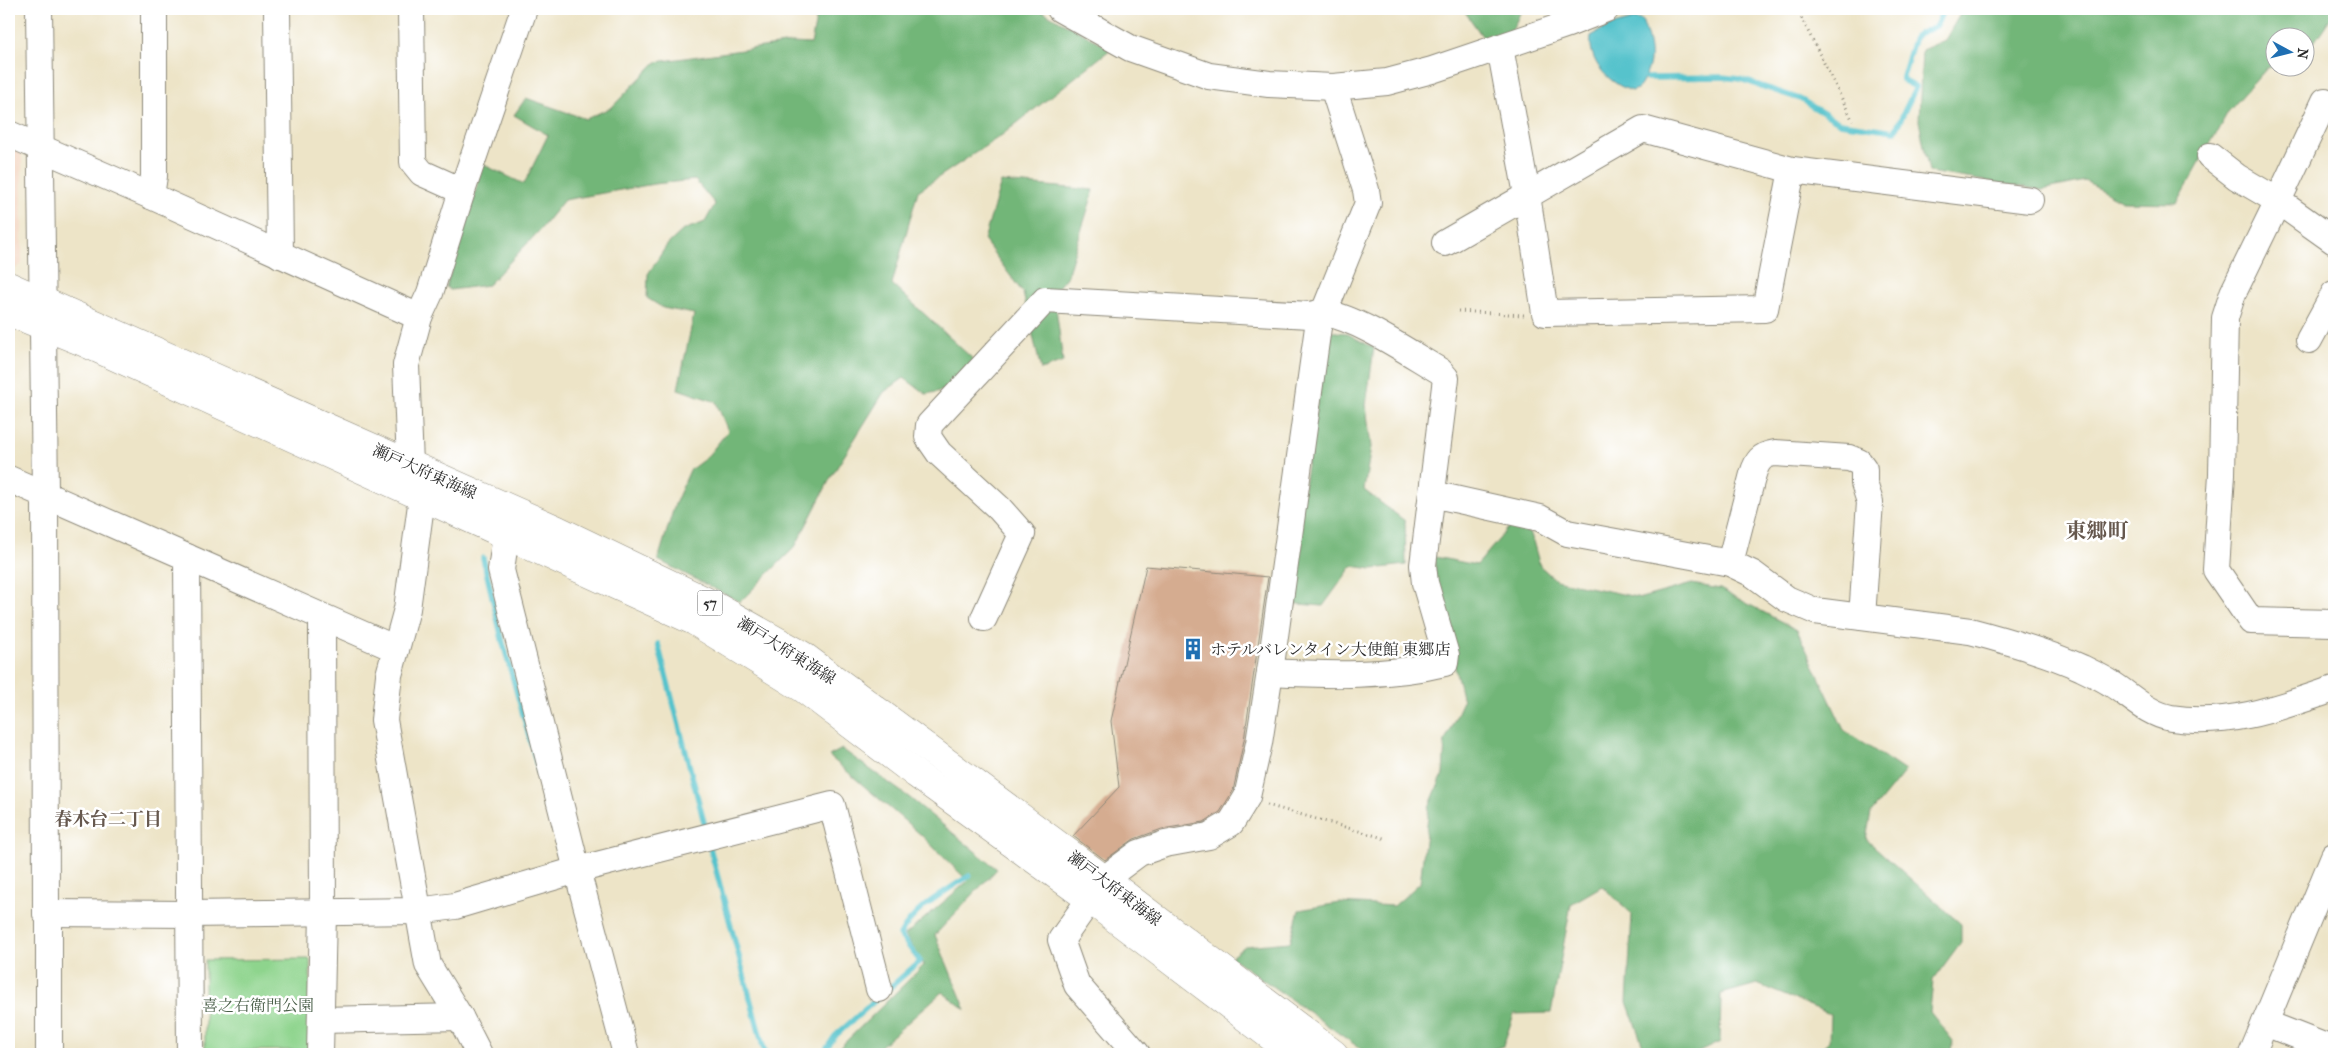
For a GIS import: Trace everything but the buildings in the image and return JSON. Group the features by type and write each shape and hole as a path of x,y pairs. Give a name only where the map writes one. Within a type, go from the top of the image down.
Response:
{"main road":[{"name":"瀬戸大府東海線","path":"9,286 42,312 422,497 694,621 804,689 916,774 1096,889 1334,1054"},
{"name":"瀬戸大府東海線","path":"9,312 42,312 410,464 558,530 708,602 802,655 1096,889 1294,1054"}],"street":[{"path":"39,9 45,493 46,914 49,918 49,1054"},
{"path":"152,196 154,176 154,9"},
{"path":"277,9 280,255"},
{"path":"411,9 413,162 422,173 462,190"},
{"path":"410,464 406,365 418,317 430,293 462,190 524,9"},
{"path":"1060,9 1130,48 1209,76 1269,84 1333,88 1387,82 1500,47 1606,9"},
{"path":"1500,47 1527,195 1545,313 1765,309 1792,170"},
{"path":"1137,1054 1077,985 1061,940 1096,889 1139,853 1165,844 1209,836 1230,823 1246,799 1259,743 1270,672 1318,328 1368,203 1333,88"},
{"path":"2334,107 2325,101 2233,293 2224,318 2222,474 2216,570 2251,621 2334,623"},
{"path":"1445,243 1643,129 1792,170 2030,200"},
{"path":"9,134 152,196 418,317"},
{"path":"2210,156 2237,177 2278,201 2334,241"},
{"path":"2309,340 2334,294"},
{"path":"984,618 1022,534 999,508 939,453 928,437 929,425 1045,300 1310,315 1323,312 1346,319 1367,329 1440,371 1446,378 1423,565 1425,583 1446,655 1446,664 1421,669 1361,673 1270,672"},
{"path":"1730,563 1756,462 1764,455 1775,454 1849,458 1858,462 1864,469 1864,483 1870,502 1862,617"},
{"path":"9,478 396,649"},
{"path":"1432,494 1540,518 1567,533 1730,563 1753,574 1787,599 1815,611 1970,631 2031,649 2081,668 2112,683 2142,706 2169,718 2204,719 2262,713 2334,688"},
{"path":"422,497 407,609 389,675 384,720 428,965 479,1054"},
{"path":"506,534 501,570 626,1054"},
{"path":"187,557 190,1054"},
{"path":"320,1054 323,912 322,617"},
{"path":"46,914 418,911 455,906 577,870 832,805 879,989"},
{"path":"2252,1054 2334,856"},
{"path":"321,1020 460,1018"},
{"path":"2266,1023 2334,1050"}],"path":[{"path":"1797,9 1853,121"},
{"path":"1458,311 1518,316 1545,313"},
{"path":"1246,799 1387,839"}],"shaded area":[{"path":"9,145 21,154 22,161 22,264 11,271 9,270"}],"green space":[{"path":"818,9 1038,9 1111,49 1002,135 918,191 892,284 975,361 956,388 926,394 904,378 884,392 831,477 795,547 740,602 658,560 675,504 690,470 706,458 728,431 716,402 678,389 694,314 663,308 647,298 648,274 667,245 683,230 705,222 715,204 695,180 654,184 564,200 539,231 488,285 450,290 446,287 472,207 482,164 524,184 548,135 514,115 526,98 586,119 612,107 656,62 792,43 811,44"},
{"path":"1463,9 1522,9 1509,37 1487,43"},
{"path":"1963,9 2334,9 2334,13 2316,39 2316,28 2266,28 2266,69 2228,112 2177,203 2124,202 2085,181 2042,190 1929,172 1919,121 1922,50 1945,40"},
{"path":"1001,182 1094,190 1067,276 1054,292 1063,362 1041,370 1023,293 984,240"},
{"path":"1328,331 1346,333 1374,348 1366,405 1371,447 1364,490 1405,521 1406,565 1372,569 1352,566 1323,606 1286,603"},
{"path":"1511,525 1531,534 1540,566 1556,580 1641,598 1692,584 1720,589 1797,630 1844,730 1905,771 1871,813 1866,839 1961,924 1961,942 1933,980 1930,1012 1953,1041 1950,1054 1937,1054 1925,1051 1923,1054 1815,1054 1829,1041 1830,1014 1757,984 1721,994 1720,1042 1695,1054 1646,1054 1627,1002 1632,914 1602,886 1571,904 1551,1013 1514,1014 1503,1046 1476,1054 1368,1054 1231,957 1245,946 1290,942 1299,910 1339,903 1394,906 1420,883 1429,807 1443,774 1445,741 1463,701 1435,583 1435,557 1477,565"},
{"path":"842,749 910,798 997,869 935,935 966,1010 942,992 872,1054 833,1054 924,965 905,935 968,881 920,834 829,756"},
{"name":"喜之右衛門公園","path":"310,959 311,1050 205,1051 205,960"}],"water":[{"path":"1636,19 1642,20 1649,42 1650,62 1639,88 1632,91 1615,83 1601,70 1593,54 1591,36 1607,27"}],"waterway":[{"path":"1647,78 1722,77 1740,79 1800,99 1840,123 1895,131 1916,87 1902,80 1915,36 1936,26 1944,9"},
{"path":"483,558 503,643 541,779"},
{"path":"658,644 706,830"},
{"path":"709,844 765,1054"},
{"path":"886,991 920,961 900,935 906,925 930,901 969,876"},
{"path":"823,1054 835,1036 879,997"}],"place":[{"name":"ホテルバレンタイン大使館 東郷店","path":"1193,649"}],"district":[{"name":"東郷町","path":"2097,531"},
{"name":"春木台二丁目","path":"108,819"}]}
